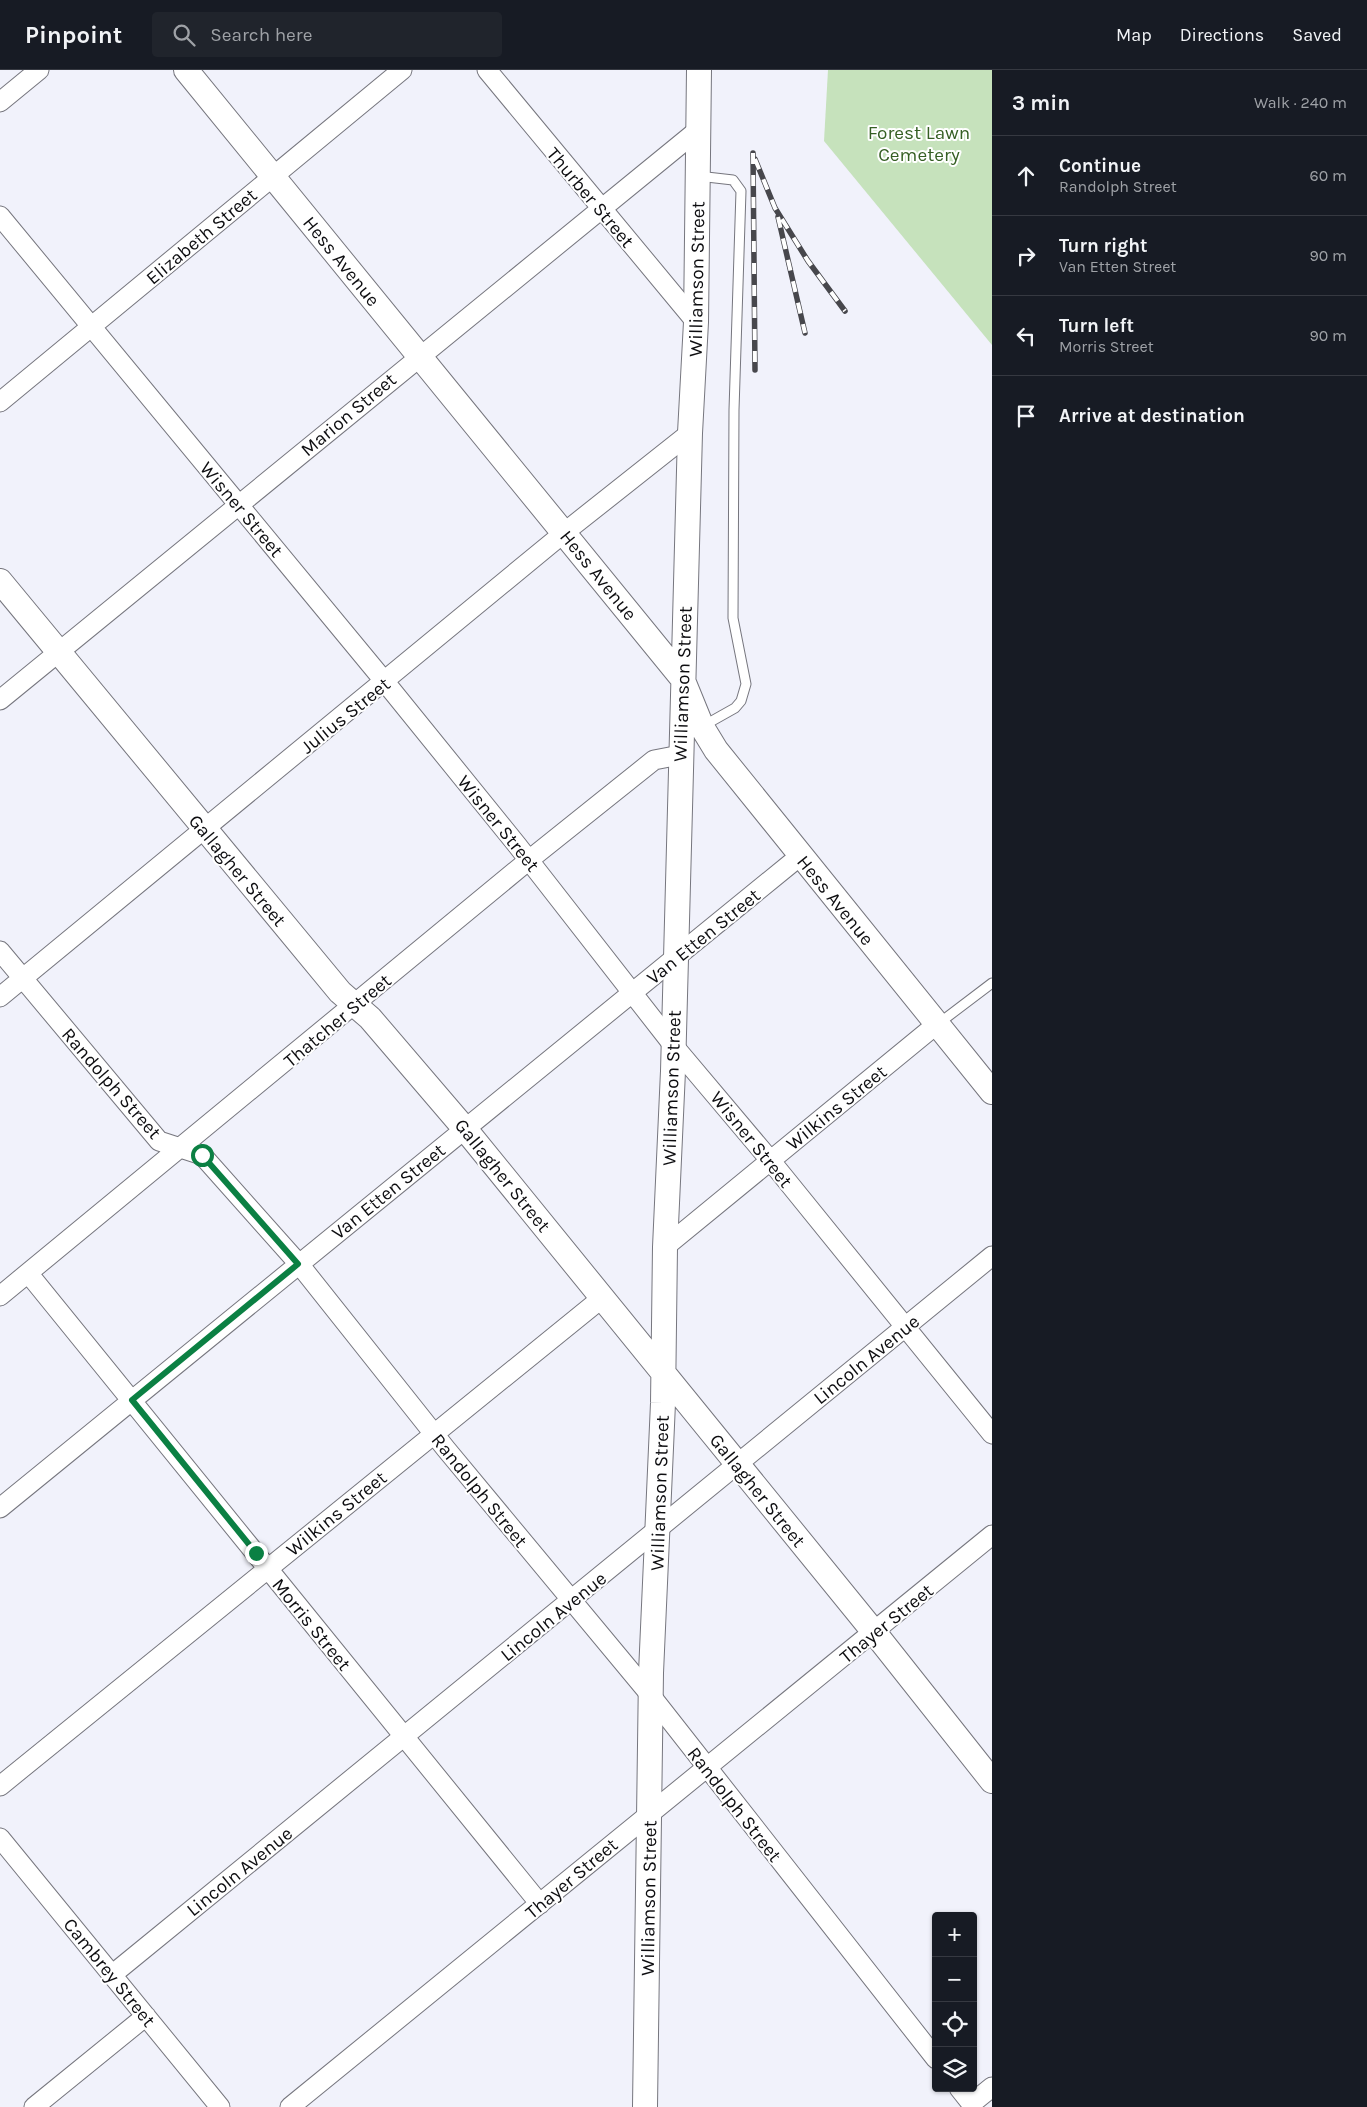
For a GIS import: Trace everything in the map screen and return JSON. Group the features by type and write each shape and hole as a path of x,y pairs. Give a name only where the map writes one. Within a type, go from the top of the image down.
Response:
{"street":[{"path":"0,102 39,70"},
{"name":"Hess Avenue","path":"186,70 565,532 682,678 702,727 716,750 992,1092"},
{"name":"Elizabeth Street","path":"0,402 402,70"},
{"name":"Thurber Street","path":"488,70 600,209 696,322"},
{"name":"Williamson Street","path":"645,2107 652,1697 673,1045 682,678 690,433 696,322 699,70"},
{"name":"Marion Street","path":"0,700 419,355 698,130"},
{"name":"Wisner Street","path":"0,218 92,326 385,682 529,860 673,1045 770,1160 992,1434"},
{"name":"Julius Street","path":"0,997 565,532 690,433"},
{"name":"Gallagher Street","path":"0,581 204,830 340,992 356,1004 465,1129 874,1632 992,1781"},
{"name":"Thatcher Street","path":"0,1296 529,860 654,760 680,755"},
{"name":"Van Etten Street","path":"0,1508 800,856"},
{"name":"Randolph Street","path":"0,951 159,1141 202,1155 298,1264 434,1434 652,1697 706,1769 932,2054"},
{"name":"Wilkins Street","path":"665,1247 937,1024"},
{"name":"Lincoln Avenue","path":"113,1974 992,1256"},
{"name":"Morris Street","path":"28,1273 540,1904"},
{"name":"Wilkins Street","path":"0,1786 602,1298"},
{"name":"Thayer Street","path":"290,2107 992,1535"},
{"name":"Cambrey Street","path":"3,1847 113,1974 220,2107"},
{"path":"34,2107 146,2016"},
{"path":"962,2092 972,2105 992,2087"}],"lane":[{"path":"698,176 733,180 741,191 734,410 733,618 746,684 741,702 735,708 702,727"},
{"path":"937,1024 992,983"}],"green space":[{"name":"Forest Lawn Cemetery","path":"828,70 992,70 992,345 824,141"}],"railway":[{"path":"753,153 755,370"},
{"path":"755,159 775,208 808,261 845,311"},
{"path":"778,217 805,333"}],"route":[{"path":"202,1155 298,1264 132,1400 256,1553"}]}
